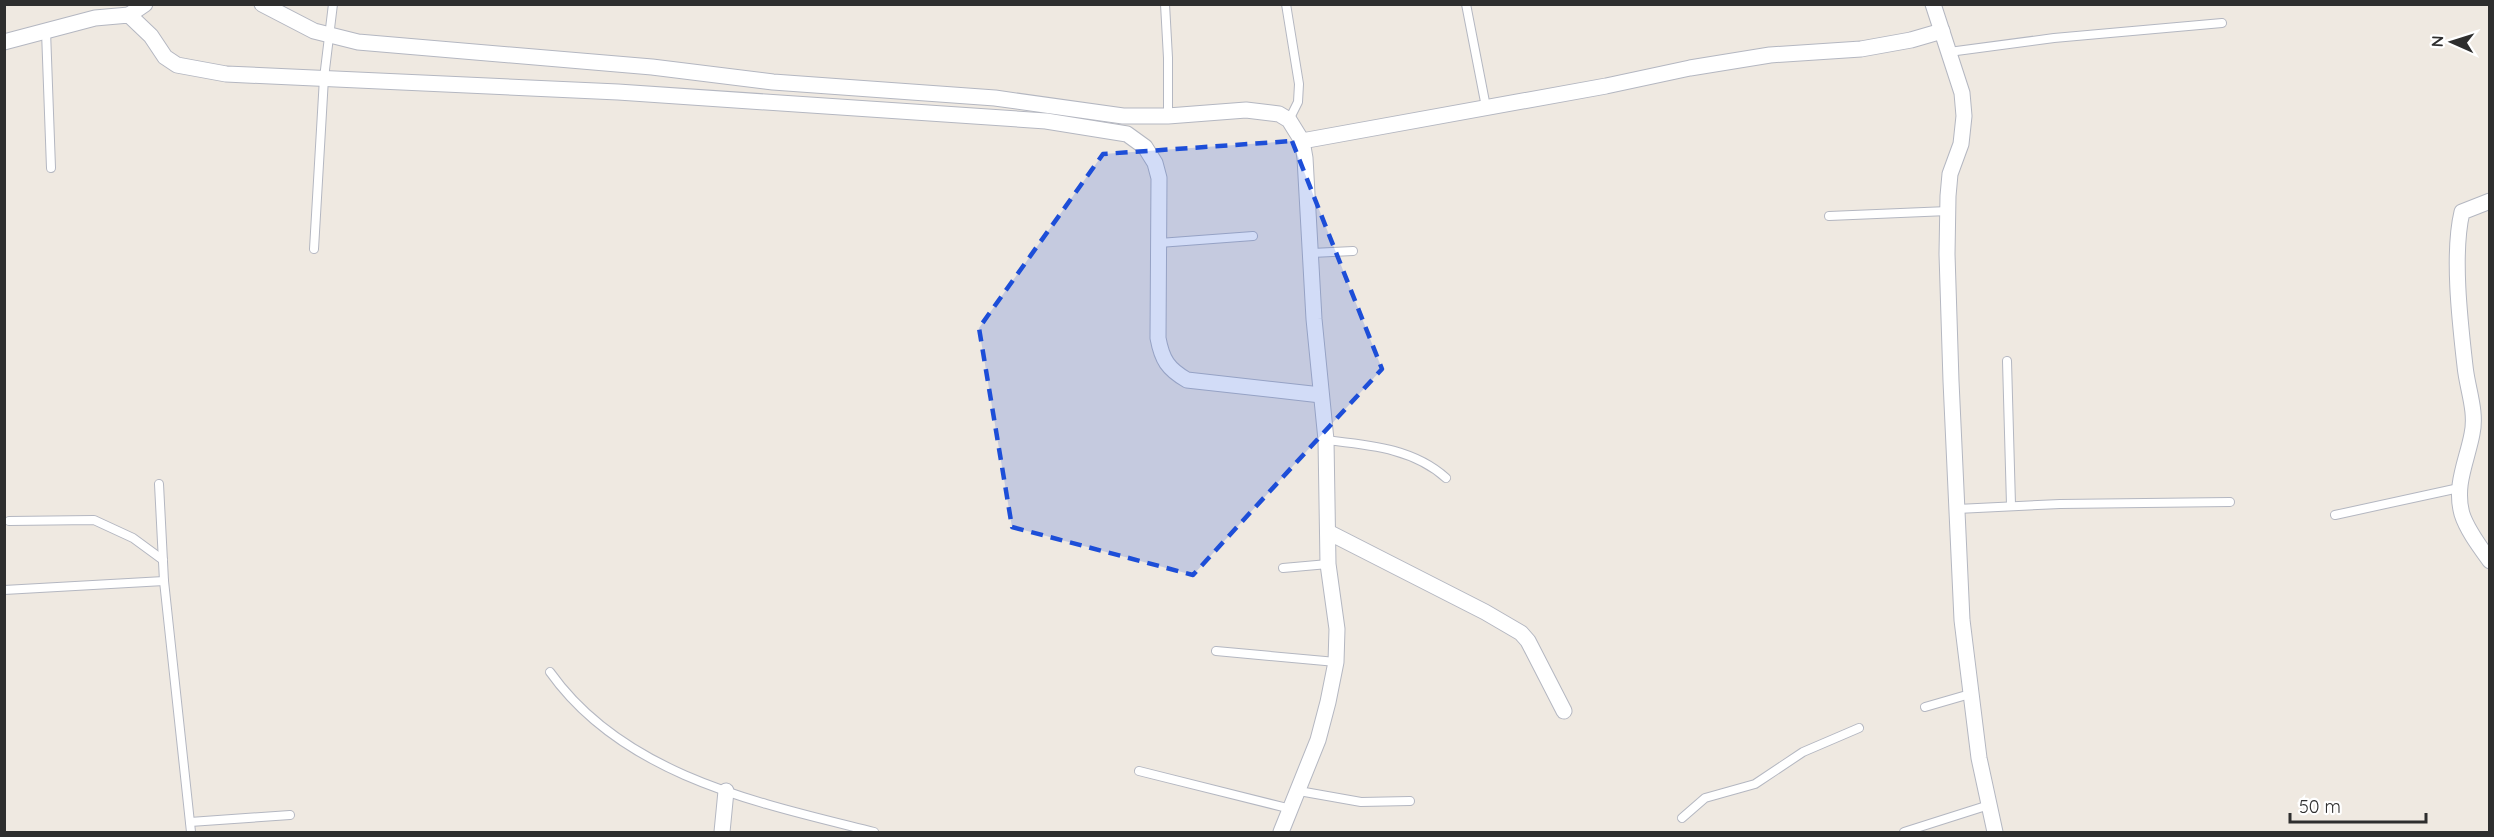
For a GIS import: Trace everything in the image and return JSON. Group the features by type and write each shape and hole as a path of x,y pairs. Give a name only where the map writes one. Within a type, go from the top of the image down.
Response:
{"street":[{"path":"4,42 145,4"},
{"path":"262,4 314,31 358,42 652,67 773,82 995,98 1123,116 1168,116 1246,110 1279,114 1289,120 1302,141 1314,319 1326,440 1328,564 1337,629 1336,662 1318,740 1281,832"},
{"path":"1933,4 1962,93 1964,116 1961,144 1950,174 1948,211 1950,369 1962,620 1970,694 1995,832"},
{"path":"118,12 151,36 165,57 177,65 226,74 618,92 1046,121 1108,129 1127,134 1145,147 1155,163 1160,178 1158,339 1161,354 1173,372 1187,380 1321,395"},
{"path":"1302,141 1770,54 1870,47 1911,40 1942,31"},
{"path":"2490,201 2462,212 2457,234 2465,367 2474,418 2459,488 2462,514 2490,561"},
{"path":"1328,532 1466,602 1521,633 1528,641 1564,711"},
{"path":"722,832 726,791"}],"lane":[{"path":"314,249 324,78 333,4"},
{"path":"1165,4 1168,116"},
{"path":"1286,4 1299,84 1298,102 1289,120"},
{"path":"1466,4 1486,107"},
{"path":"1949,52 2054,38 2222,23"},
{"path":"46,31 51,168"},
{"path":"1829,216 1948,211"},
{"path":"1158,243 1253,236"},
{"path":"1311,252 1353,251"},
{"path":"2007,361 2011,505"},
{"path":"1326,440 1374,446 1404,454 1431,465 1446,478"},
{"path":"159,484 164,581 191,832"},
{"path":"2335,515 2459,488"},
{"path":"1957,509 2011,505 2230,502"},
{"path":"9,521 94,520 133,538 163,560"},
{"path":"1282,568 1328,564"},
{"path":"4,590 164,581"},
{"path":"1216,651 1336,662"},
{"path":"550,672 572,699 601,726 677,772 726,791 874,832"},
{"path":"1925,707 1970,694"},
{"path":"1682,818 1706,798 1755,784 1803,752 1859,728"},
{"path":"1139,771 1291,809"},
{"path":"1299,791 1346,801 1410,801"},
{"path":"1904,832 1989,805"},
{"path":"190,822 290,815"}],"highlighted area":[{"path":"1292,141 1382,369 1193,575 1012,527 979,328 1103,154"}]}
